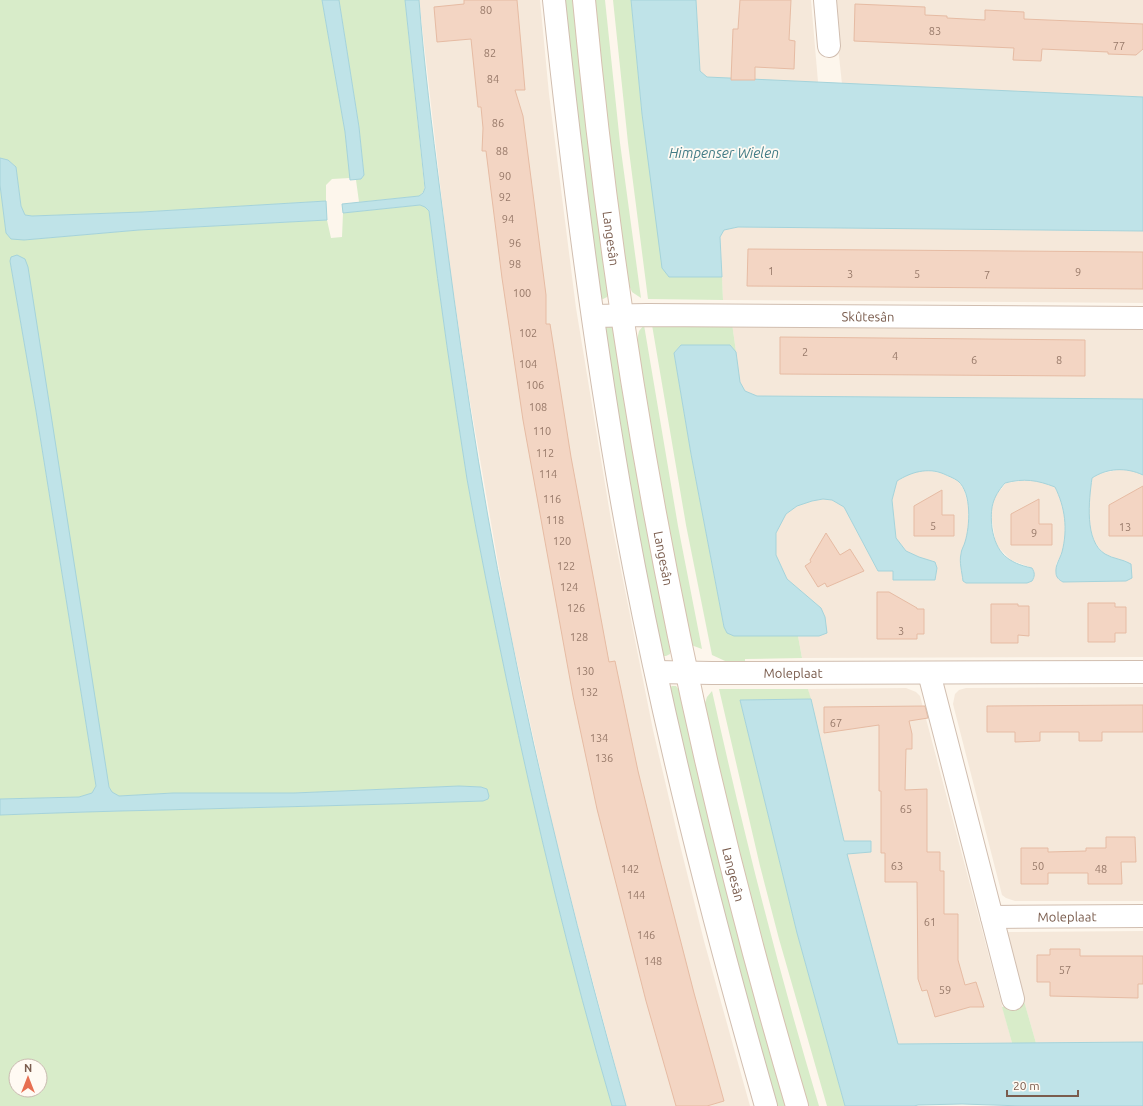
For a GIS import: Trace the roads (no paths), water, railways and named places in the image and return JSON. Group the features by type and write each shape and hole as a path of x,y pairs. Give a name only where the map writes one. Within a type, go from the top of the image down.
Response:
{"street":[{"path":"554,0 578,215 592,316 631,551 656,672 713,917 766,1106"},
{"name":"Langesân","path":"584,0 602,172 622,315 651,492 668,583 710,777 735,881 759,974 797,1106"},
{"path":"825,0 829,46"},
{"name":"Skûtesân","path":"592,316 1143,318"},
{"name":"Moleplaat","path":"656,672 1143,672"},
{"path":"929,673 1013,999"},
{"name":"Moleplaat","path":"992,917 1143,916"}],"water":[{"path":"322,0 339,0 359,127 364,175 361,179 350,180 345,132"},
{"path":"405,0 419,0 431,120 447,245 478,461 497,569 520,683 562,865 626,1106 612,1106 569,948 518,736 486,581 467,479 429,211 420,205 343,213 342,204 419,196 423,193 425,188"},
{"name":"Himpenser Wielen","path":"631,0 696,0 700,71 707,77 1143,97 1143,231 738,227 724,230 720,237 722,277 669,277 662,268 642,114"},
{"path":"0,158 8,160 16,167 21,206 25,215 142,212 326,201 327,220 139,230 24,240 11,239 6,233 0,185"},
{"path":"17,255 25,259 28,267 109,787 112,792 119,796 173,793 294,793 459,786 481,787 487,789 489,796 488,799 483,801 0,815 0,799 79,797 92,793 96,786 36,411 10,261 11,257"},
{"path":"681,345 730,345 736,352 740,382 745,391 757,396 1143,399 1143,475 1137,472 1117,470 1104,472 1092,478 1089,508 1091,530 1098,548 1111,557 1131,564 1132,578 1126,581 1063,582 1059,579 1056,574 1056,567 1062,552 1065,535 1061,502 1055,487 1036,481 1024,480 1005,483 997,494 993,504 991,521 994,537 1004,556 1016,563 1032,568 1034,571 1034,578 1032,581 1027,583 966,583 963,581 960,560 961,551 965,544 967,535 969,519 966,493 963,486 953,478 938,472 926,471 908,475 897,481 892,500 896,538 906,551 935,562 937,568 935,580 893,580 893,571 878,571 844,507 832,500 823,499 812,501 797,506 786,514 776,533 776,555 787,579 821,608 825,617 827,633 819,636 734,636 727,633 724,627 691,454 674,353"},
{"path":"811,699 844,841 871,841 871,852 847,854 898,1044 1143,1042 1143,1106 1023,1106 962,1104 845,1106 797,933 740,700"}]}
